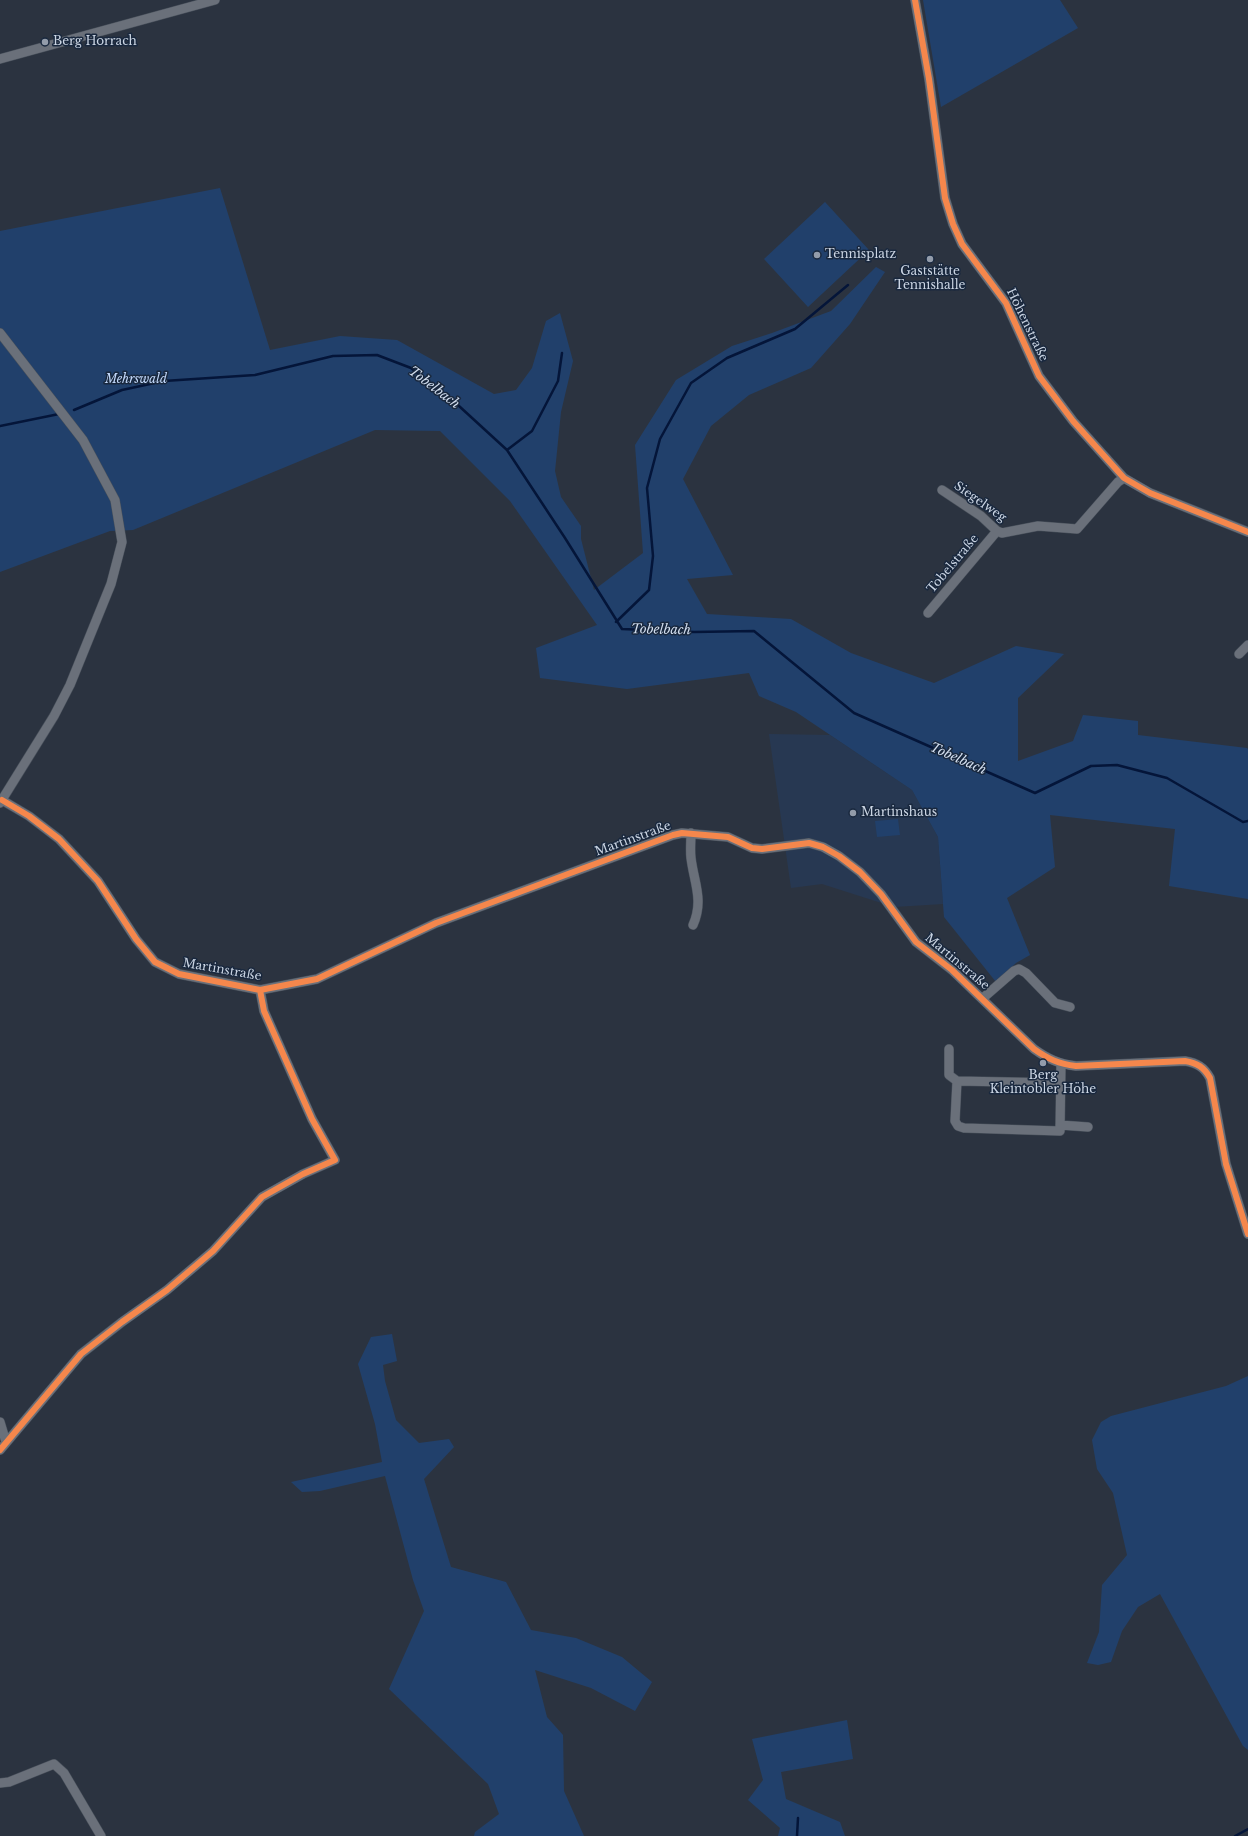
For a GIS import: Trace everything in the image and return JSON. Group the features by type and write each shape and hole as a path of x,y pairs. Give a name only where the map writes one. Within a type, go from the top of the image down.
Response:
{"street":[{"path":"0,59 215,0"},
{"name":"Höhenstraße","path":"915,0 929,79 945,198 953,224 962,244 1006,303 1039,376 1073,420 1124,478 1150,493 1248,532"},
{"path":"0,333 83,440 115,500 122,542 111,584 70,685 54,716 1,801"},
{"name":"Siegelweg","path":"942,490 981,516 997,531 1002,533 1038,526 1078,529 1118,482 1124,478"},
{"name":"Tobelstraße","path":"928,613 997,531"},
{"path":"1239,654 1248,645"},
{"name":"Martinstraße","path":"1,801 29,816 59,839 98,881 136,939 155,962 179,974 260,990 317,978 436,923 479,905 673,835 691,833 733,838 752,848 762,850 809,843 823,847 840,856 860,872 881,894 916,942 952,970 983,998 1034,1049 1046,1058 1061,1064 1076,1066 1185,1061 1193,1063 1204,1069 1210,1078 1226,1164 1248,1234"},
{"path":"691,833 691,858 698,889 698,909 693,925"},
{"path":"983,998 1014,971 1019,969 1026,973 1055,1002 1070,1007"},
{"path":"0,1450 82,1354 122,1322 167,1290 214,1251 262,1197 303,1174 335,1160 312,1119 264,1011 260,990"},
{"path":"949,1049 949,1072 950,1075 957,1081 1060,1083"},
{"path":"957,1081 955,1121 958,1126 964,1128 1060,1132 1061,1064"},
{"path":"1060,1125 1088,1127"},
{"path":"0,1422 6,1442"},
{"path":"0,1783 9,1782 54,1764 64,1773 101,1836"}],"shaded area":[{"name":"Martinshaus","path":"769,734 830,735 912,790 938,837 943,904 894,907 822,884 791,888"}],"green space":[{"path":"923,0 1060,0 1078,28 941,107"},
{"name":"Mehrswald","path":"220,188 270,350 340,336 397,340 494,394 516,390 532,368 546,321 560,313 573,361 561,412 555,471 561,497 581,526 581,539 594,590 643,553 635,445 676,380 732,346 831,311 876,267 885,272 850,324 811,368 749,395 711,426 683,479 733,575 687,579 707,614 791,619 851,653 934,683 1016,646 1064,654 1018,698 1018,761 1073,741 1083,715 1138,721 1138,735 1247,748 1248,899 1169,886 1175,829 1050,815 1055,867 1007,898 1030,955 1016,963 996,982 944,917 938,837 912,790 796,712 759,696 749,673 627,689 540,678 536,648 597,625 510,501 440,431 375,430 133,530 110,531 0,572 0,231"},
{"name":"Tennisplatz","path":"825,202 869,250 808,307 764,259"},
{"path":"898,819 900,835 877,837 875,821"},
{"path":"392,1334 397,1361 383,1365 385,1381 396,1420 419,1443 449,1439 454,1447 424,1479 451,1567 506,1582 531,1630 576,1638 622,1657 652,1682 635,1711 591,1688 535,1670 547,1717 563,1735 564,1791 584,1836 474,1836 475,1832 499,1814 488,1784 389,1689 424,1611 413,1580 385,1476 320,1491 302,1492 291,1482 382,1462 375,1424 358,1364 371,1337"},
{"path":"1248,1376 1248,1750 1243,1746 1160,1594 1138,1607 1122,1631 1111,1662 1098,1665 1087,1663 1099,1632 1102,1585 1127,1555 1113,1493 1097,1469 1092,1440 1101,1422 1111,1416 1226,1386"},
{"path":"847,1720 853,1759 781,1772 786,1799 840,1822 845,1836 778,1836 780,1828 748,1800 763,1780 752,1739"}],"waterway":[{"path":"616,622 649,590 653,556 647,488 660,439 691,383 727,358 795,329 848,285"},
{"path":"507,450 532,431 558,381 562,353"},
{"name":"Tobelbach","path":"74,410 122,390 164,381 255,375 333,356 377,355 411,368 459,406 507,450 565,538 622,629 694,632 754,631 854,713 1035,793 1091,766 1117,765 1167,778 1243,822 1248,821"},
{"name":"Tobelbach","path":"0,426 59,414"},
{"path":"797,1836 798,1818"},
{"path":"1235,1836 1248,1829"}],"cycle path":[{"path":"915,0 929,79 945,198 953,224 962,244 1006,303 1039,376 1073,421 1124,478 1150,493 1248,532"},
{"path":"2,800 29,816 59,839 98,881 136,939 155,962 179,974 260,990 317,979 436,923 673,835 682,833 728,837 752,848 762,849 809,843 823,847 839,856 860,872 881,894 916,942 952,970 1034,1049 1044,1056 1064,1064 1076,1066 1185,1061 1197,1064 1203,1068 1210,1078 1226,1164 1248,1234"},
{"path":"0,1450 81,1354 167,1290 213,1251 262,1197 303,1174 335,1160 312,1119 264,1011 260,990"}],"place":[{"name":"Berg Horrach","path":"45,42"},
{"name":"Tennisplatz","path":"817,255"},
{"name":"Gaststätte Tennishalle","path":"930,259"},
{"name":"Martinshaus","path":"853,813"},
{"name":"Berg Kleintobler Höhe","path":"1043,1063"}]}
